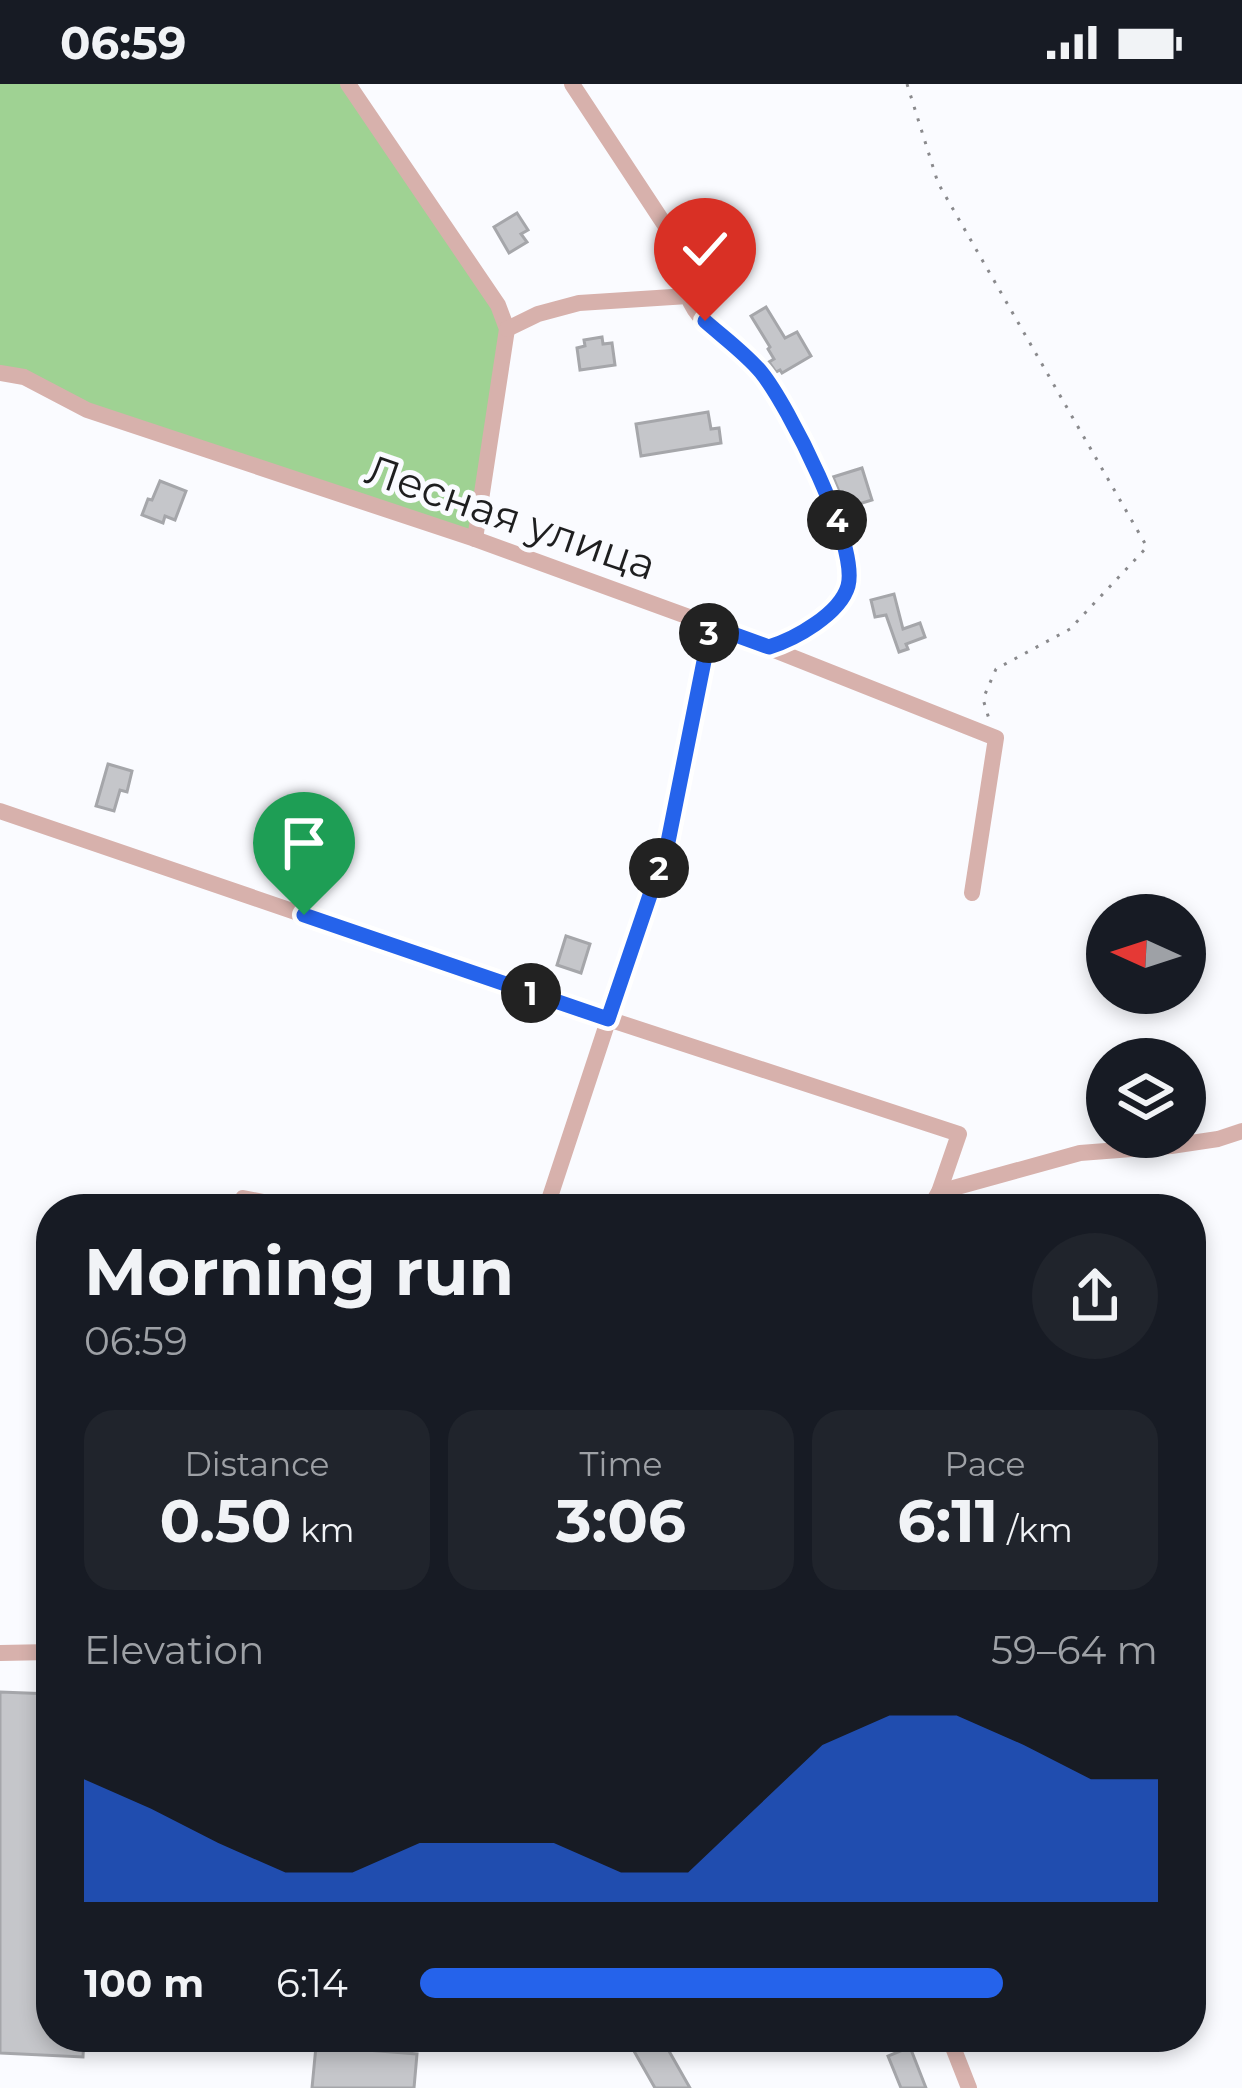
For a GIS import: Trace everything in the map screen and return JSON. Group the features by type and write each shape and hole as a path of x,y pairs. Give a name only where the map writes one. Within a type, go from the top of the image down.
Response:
{"street":[{"path":"348,84 499,305 507,328 475,539"},
{"path":"572,84 682,251 688,296 705,321 761,372 809,454 833,509 848,555 850,581 844,595 813,625 769,647"},
{"path":"507,328 579,303 688,296"},
{"name":"Лесная улица","path":"0,373 24,377 87,410 475,539 769,647 996,738"},
{"path":"551,1194 668,842 711,626"},
{"path":"972,892 996,738"},
{"path":"0,811 958,1134 937,1194"},
{"path":"956,1194 1080,1154 1171,1146 1242,1131"},
{"path":"0,1653 36,1652"},
{"path":"955,2052 969,2088"}],"path":[{"path":"907,84 938,184 1147,547 1070,629 996,669 983,699 996,738"}],"green space":[{"path":"0,84 348,84 507,329 475,539 0,373"}],"building":[{"path":"517,213 528,230 521,234 527,242 509,253 494,227"},
{"path":"766,307 785,338 797,332 811,356 782,373 769,362 774,359 770,347 751,316"},
{"path":"602,337 603,344 612,343 615,365 580,370 577,348 585,346 584,340"},
{"path":"708,412 711,429 719,428 721,443 641,456 636,424"},
{"path":"862,468 872,500 846,508 833,477"},
{"path":"160,481 186,491 175,520 165,516 163,523 142,515"},
{"path":"894,594 903,629 920,623 925,637 899,652 886,615 875,617 871,600"},
{"path":"108,764 132,771 127,792 120,790 114,811 96,806"},
{"path":"566,936 590,944 581,973 557,965"},
{"path":"0,1692 36,1693 36,2052 83,2052 83,2057 0,2053"},
{"path":"315,2052 417,2054 414,2088 312,2088"},
{"path":"635,2052 670,2052 690,2088 655,2088"},
{"path":"912,2052 926,2088 901,2088 888,2056"}],"route":[{"path":"304,915 608,1019 668,842 711,626 769,647 782,643 824,617 850,581 848,555 809,454 761,372 705,321"}]}
